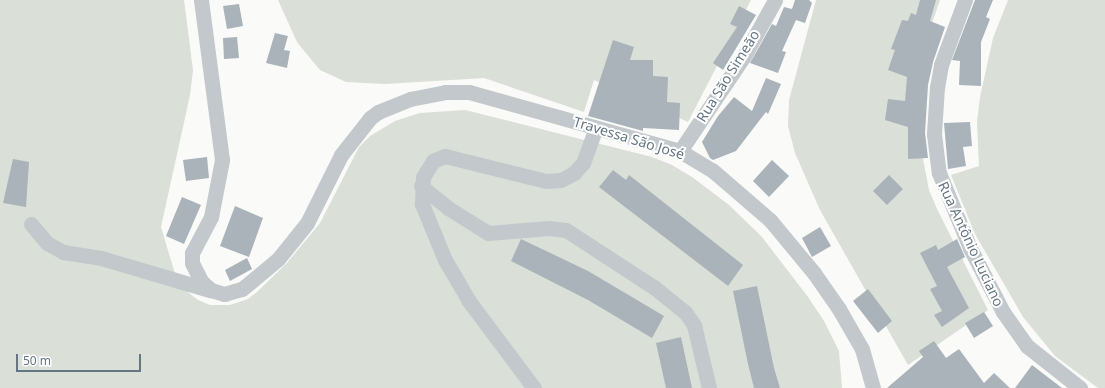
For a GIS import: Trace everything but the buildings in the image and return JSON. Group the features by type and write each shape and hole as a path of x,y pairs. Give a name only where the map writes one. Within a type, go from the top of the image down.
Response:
{"street":[{"path":"201,0 222,160 211,216 192,254 192,263 201,281 211,290"},
{"name":"Rua São Simeão","path":"680,151 744,56 774,0"},
{"name":"Rua Antônio Luciano","path":"965,0 941,65 937,87 934,134 939,173 970,248 1002,312 1027,346 1080,388"},
{"name":"Travessa São José","path":"31,224 47,243 63,252 101,258 224,294 242,290 278,259 314,212 350,140 378,112 410,99 445,92 485,95 680,151 733,186 785,236 849,325 866,359 873,388"},
{"path":"534,388 469,301 452,274 422,204 421,186 427,169 437,157 445,156 546,181 561,180 574,173 583,163 596,128"},
{"path":"421,186 448,208 488,233 549,228 566,230 656,288 685,312 694,325 709,388"}],"shaded area":[{"path":"0,0 184,0 193,70 190,95 161,227 180,286 198,300 210,305 230,305 248,299 258,291 286,264 320,223 359,147 370,136 395,121 420,113 465,110 652,157 672,165 692,177 729,205 762,237 808,297 824,321 839,351 842,388 0,388"},
{"path":"278,0 751,0 688,122 594,80 584,112 484,78 385,84 346,82 320,70 310,58 297,42"},
{"path":"816,0 940,0 932,23 922,154 929,190 937,209 988,310 908,365 820,210 795,153 788,126 789,100"},
{"path":"1008,0 1105,0 1105,388 1098,388 1055,356 1023,317 975,234 951,175 979,166 977,122 980,97 993,38"}]}
